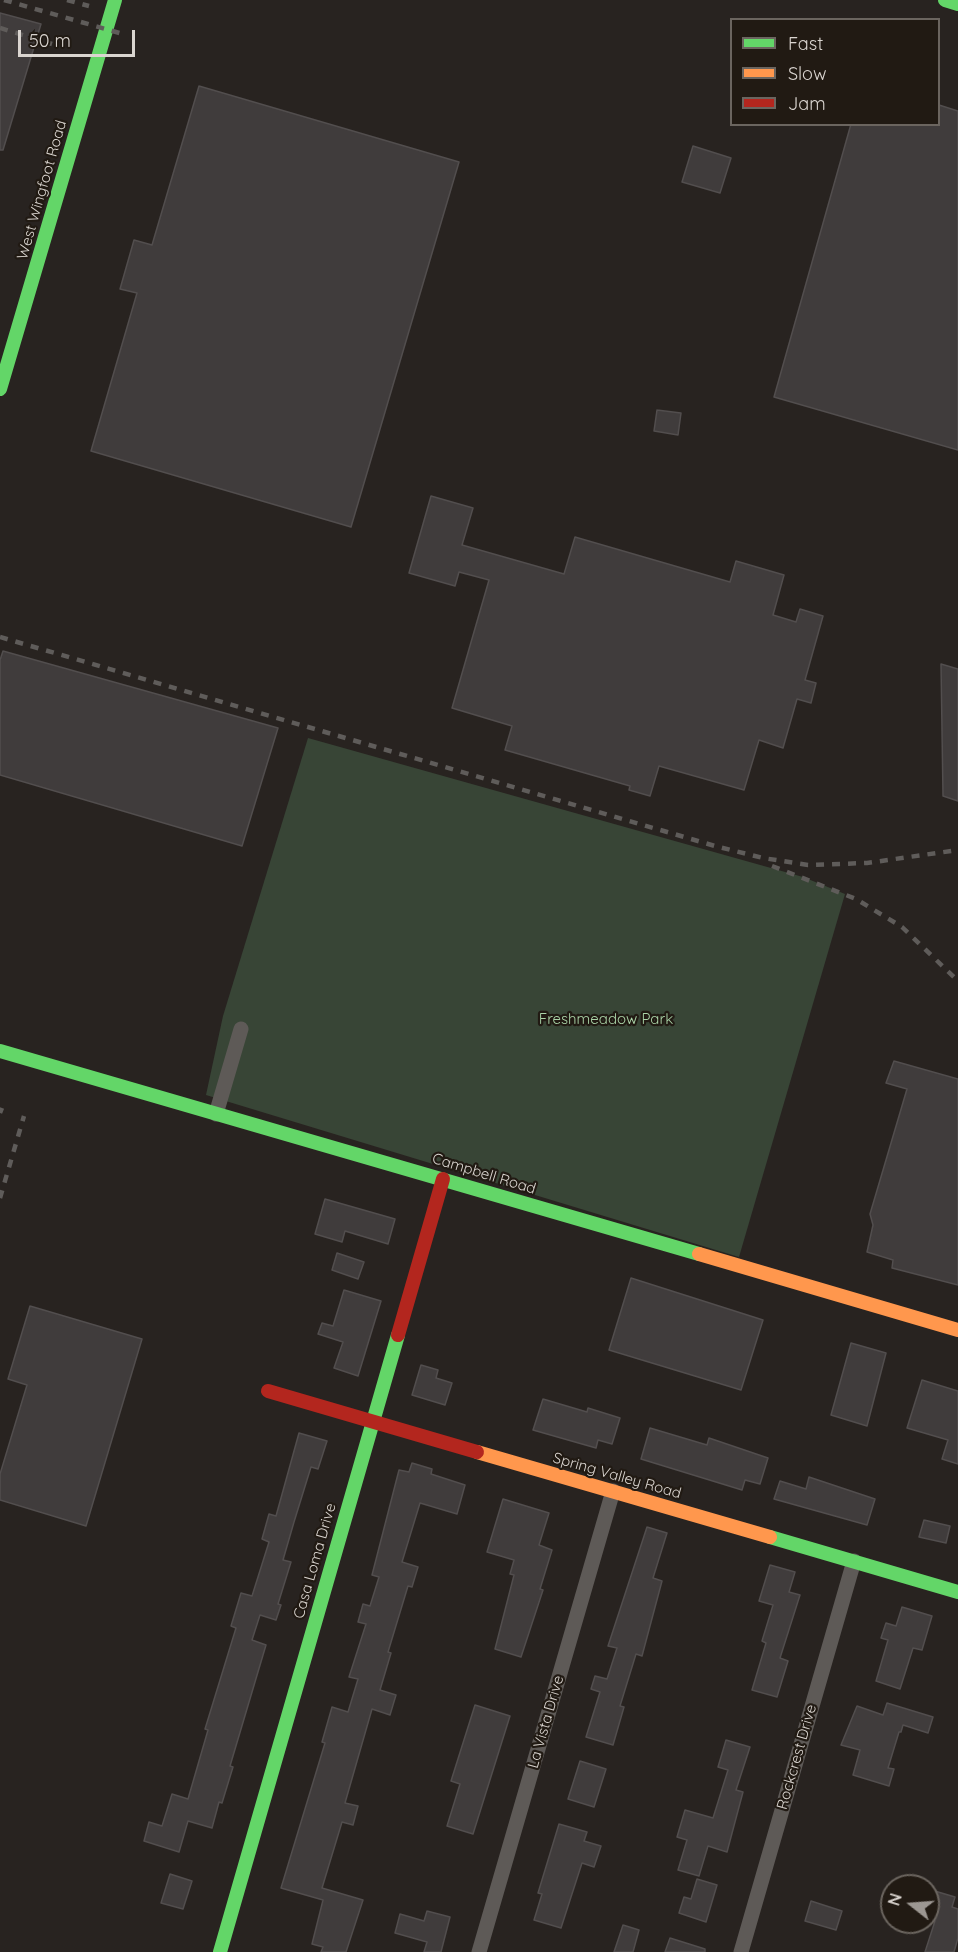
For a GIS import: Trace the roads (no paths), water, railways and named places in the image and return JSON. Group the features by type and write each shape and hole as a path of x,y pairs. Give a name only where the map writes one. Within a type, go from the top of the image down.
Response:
{"street":[{"name":"West Wingfoot Road","path":"0,389 115,0"},
{"path":"945,0 958,4"},
{"path":"216,1114 241,1029"},
{"name":"Campbell Road","path":"0,1051 958,1330"},
{"name":"Casa Loma Drive","path":"220,1952 443,1179"},
{"name":"Spring Valley Road","path":"268,1391 958,1592"},
{"name":"La Vista Drive","path":"479,1952 613,1491"},
{"name":"Rockcrest Drive","path":"741,1952 854,1562"}],"railway":[{"path":"4,0 123,34"},
{"path":"67,0 89,6"},
{"path":"0,28 52,44"},
{"path":"0,637 715,846 763,858 808,865 867,863 958,850"},
{"path":"772,866 856,899 902,927 958,981"},
{"path":"0,1113 2,1108"},
{"path":"0,1198 24,1116"}],"park label":[{"name":"Freshmeadow Park","path":"606,1019"}]}
